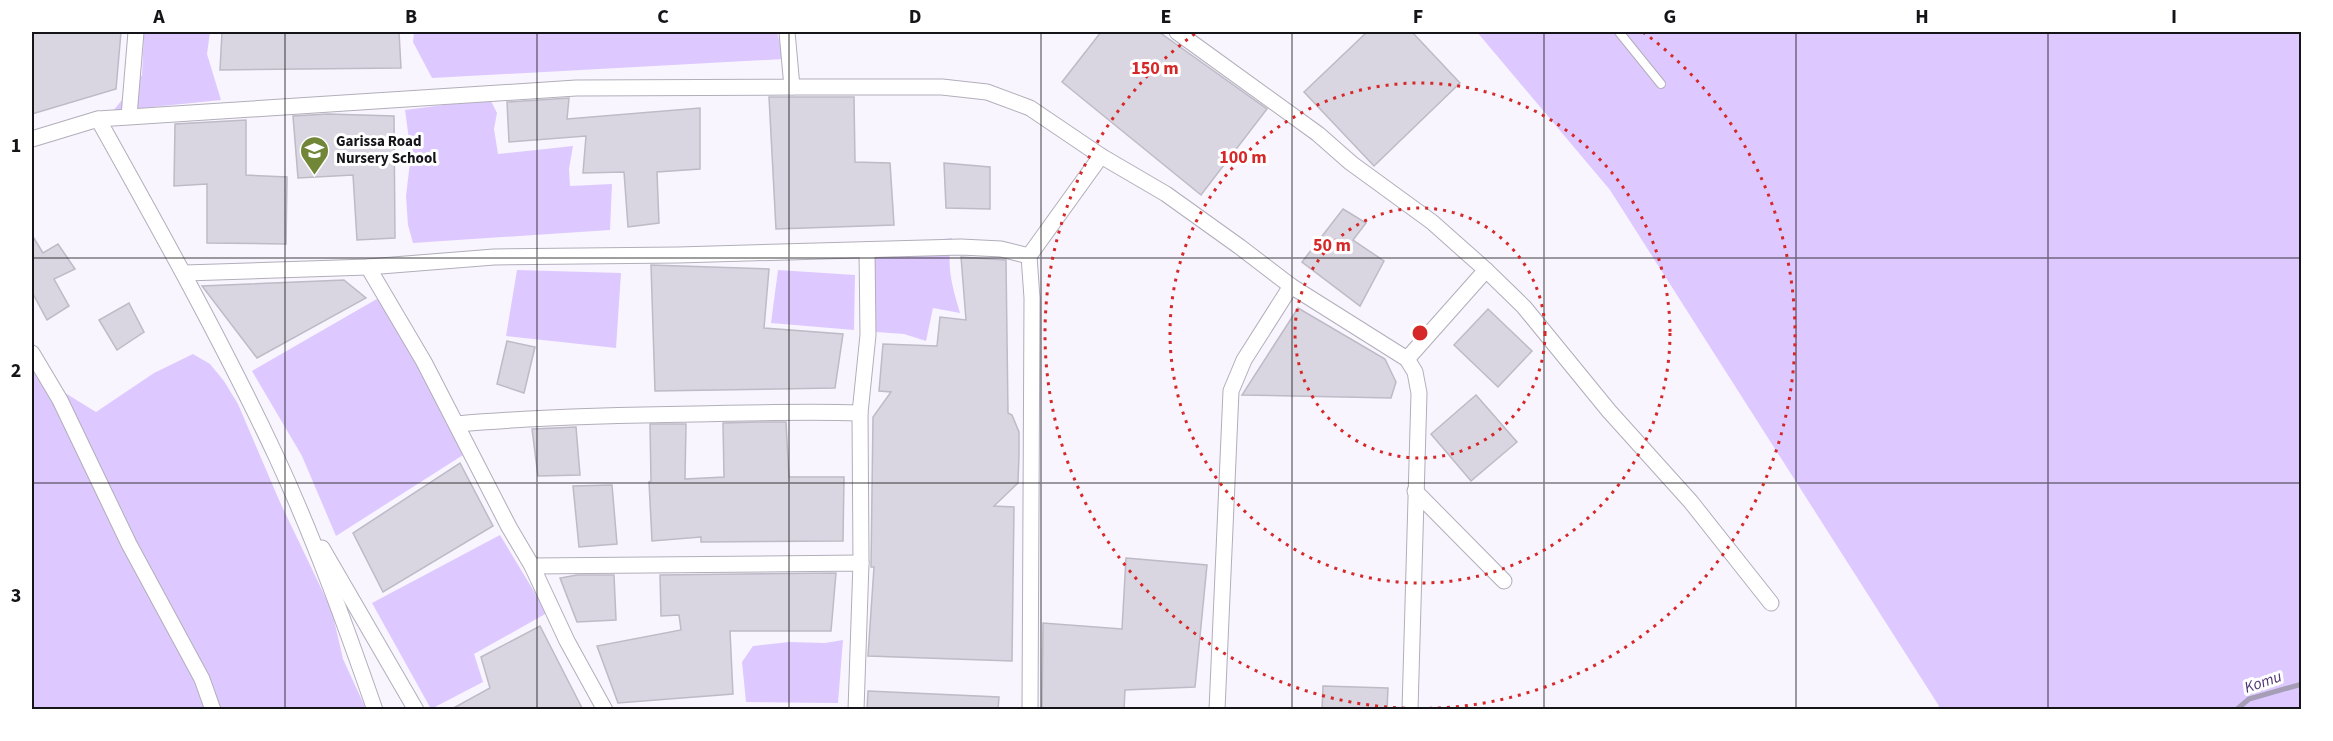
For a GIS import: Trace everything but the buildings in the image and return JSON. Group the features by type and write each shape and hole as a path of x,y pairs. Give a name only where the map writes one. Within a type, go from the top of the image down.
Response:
{"street":[{"path":"129,116 136,32"},
{"path":"787,32 792,87"},
{"path":"1177,32 1318,134 1351,163 1432,222 1486,270 1524,307 1609,411 1691,502 1771,603"},
{"path":"32,139 98,119 129,116 576,88 942,87 987,92 1030,108 1101,156 1166,194 1291,286 1407,359 1415,372 1419,393 1410,710"},
{"path":"98,119 185,273 275,455 298,506 375,710"},
{"path":"1030,710 1032,298 1029,256 1101,156"},
{"path":"185,273 368,267 494,257 961,247 1000,249 1029,256"},
{"path":"856,710 861,563 860,413 868,335 867,250"},
{"path":"368,267 404,326 457,424 509,527 532,566 567,641 605,710"},
{"path":"1407,359 1486,270"},
{"path":"1216,710 1231,391 1244,360 1291,286"},
{"path":"32,354 60,400 129,544 202,679 213,710"},
{"path":"457,424 614,414 860,413"},
{"path":"1415,490 1504,581"},
{"path":"298,506 416,710"},
{"path":"532,566 861,563"}],"lane":[{"path":"1619,32 1661,84"}],"shaded area":[{"path":"144,32 210,32 207,54 221,100 113,111 142,75"},
{"path":"414,32 777,32 784,59 432,78 413,42"},
{"path":"1477,32 2301,32 2301,709 1936,709 1939,706 1610,190"},
{"path":"490,99 497,113 494,129 498,154 573,146 569,169 570,186 612,184 610,230 413,243 408,225 406,196 411,154 405,110"},
{"path":"952,238 950,267 952,285 960,313 933,308 926,341 904,334 876,332 872,248"},
{"path":"517,270 621,273 616,348 506,336"},
{"path":"778,270 855,275 854,330 771,323"},
{"path":"382,296 463,455 336,536 302,456 252,371"},
{"path":"32,353 57,388 96,412 154,373 193,354 210,364 238,404 279,500 332,611 343,659 366,709 32,709"},
{"path":"500,535 547,613 474,654 483,682 431,709 372,603"},
{"path":"843,640 838,703 746,702 742,662 753,646"}],"waterway":[{"name":"Komu","path":"2236,710 2249,699 2302,684"}],"place":[{"name":"Garissa Road Nursery School","path":"315,176"}]}
